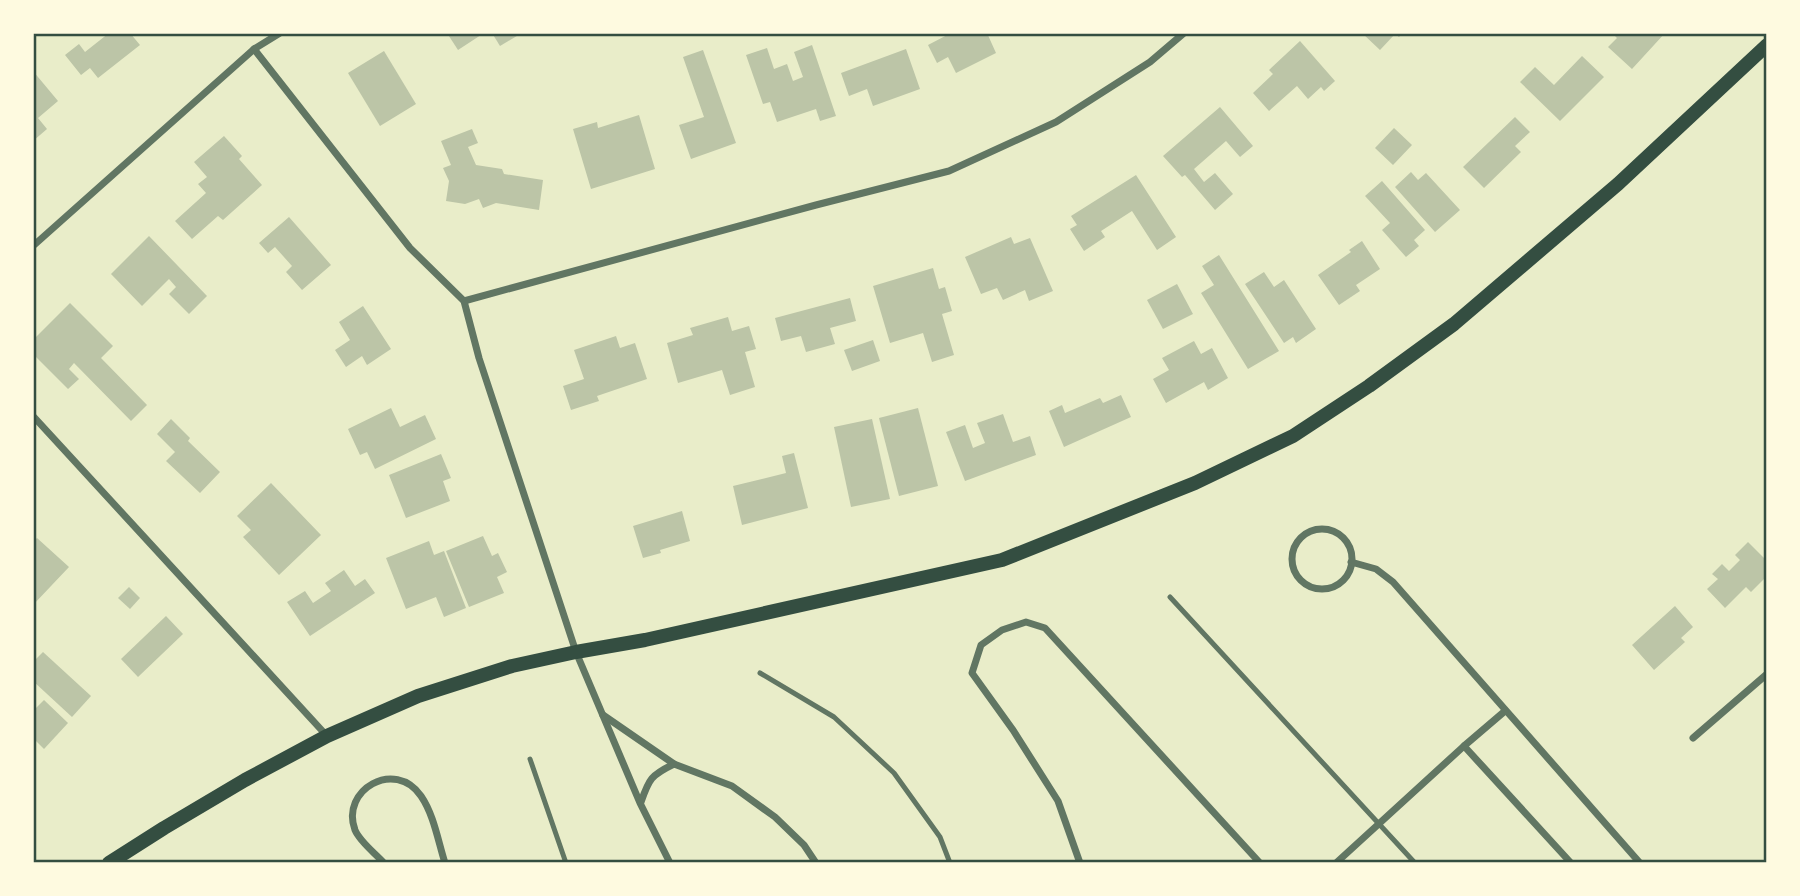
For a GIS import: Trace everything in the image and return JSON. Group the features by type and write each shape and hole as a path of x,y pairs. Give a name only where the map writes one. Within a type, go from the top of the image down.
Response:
{"main road":[{"path":"109,863 187,814 327,736 418,696 512,666 645,640 1002,560 1195,483 1293,436 1369,386 1454,324 1618,184 1767,45"}],"street":[{"path":"33,246 254,49 280,33"},
{"path":"464,301 949,170 1056,122 1150,62 1184,33"},
{"path":"254,49 410,248 464,301 479,358 576,652 640,803 670,863"},
{"path":"33,416 327,736"},
{"path":"1320,529 1331,530 1348,544 1351,562 1351,567 1340,583 1319,590 1301,581 1294,573 1292,562 1294,548 1300,538 1320,529"},
{"path":"1351,562 1376,569 1393,582 1640,863"},
{"path":"1080,863 1058,801 1013,730 972,673 981,645 1002,630 1026,622 1045,628 1260,863"},
{"path":"1693,738 1767,674"},
{"path":"1336,863 1505,711"},
{"path":"602,715 674,764 732,786 775,817 804,845 816,863"},
{"path":"1464,746 1571,863"},
{"path":"640,803 648,781 674,764"},
{"path":"384,863 356,831 352,815 357,799 368,786 390,777 409,784 421,795 430,814 445,863"}],"lane":[{"path":"1170,597 1415,863"},
{"path":"760,673 834,718 894,773 940,836 950,863"},
{"path":"530,759 566,863"}],"building":[{"path":"109,33 130,33 140,45 98,78 90,68 81,75 65,55 79,44 85,52"},
{"path":"447,33 484,33 458,50"},
{"path":"492,33 522,33 500,46"},
{"path":"951,33 987,33 996,53 956,73 948,57 937,63 928,45"},
{"path":"1362,33 1403,33 1399,37 1395,34 1380,50"},
{"path":"1612,33 1665,33 1632,69 1608,47 1617,38"},
{"path":"1300,41 1335,81 1324,91 1321,87 1308,99 1297,86 1269,111 1253,93 1273,74 1269,70"},
{"path":"812,45 836,116 820,121 816,109 777,122 770,102 763,104 746,55 767,48 774,69 787,64 793,81 803,77 794,52"},
{"path":"906,49 920,89 873,106 867,89 849,96 841,73"},
{"path":"703,50 736,143 691,159 679,125 704,117 683,57"},
{"path":"384,51 416,104 380,126 348,73"},
{"path":"1582,56 1604,77 1560,121 1520,82 1535,67 1554,85"},
{"path":"33,71 58,101 38,118 47,129 33,141"},
{"path":"1220,107 1253,146 1240,157 1226,141 1194,169 1204,182 1215,173 1233,194 1215,210 1185,175 1182,177 1163,156"},
{"path":"639,115 655,169 591,189 573,129 597,122 598,128"},
{"path":"1515,117 1530,132 1515,146 1521,152 1484,188 1463,167"},
{"path":"1394,128 1412,145 1393,165 1375,148"},
{"path":"472,129 478,143 468,147 476,165 502,169 504,174 543,180 539,210 496,203 483,208 479,199 465,204 446,201 449,181 443,168 451,165 441,141"},
{"path":"224,136 242,156 239,159 262,185 223,220 218,216 192,239 175,221 206,193 198,184 207,177 194,162"},
{"path":"1411,172 1418,180 1426,173 1460,210 1435,232 1395,187"},
{"path":"1136,175 1176,237 1157,250 1132,211 1101,231 1105,237 1084,251 1070,229 1077,225 1071,216"},
{"path":"1382,181 1425,230 1414,240 1419,246 1406,257 1382,230 1390,223 1365,196"},
{"path":"289,217 331,265 302,290 286,272 292,266 275,247 268,253 259,243"},
{"path":"149,236 207,296 189,314 169,294 176,287 169,279 142,306 111,274"},
{"path":"1011,237 1014,244 1030,238 1053,291 1029,301 1025,290 1003,300 997,288 981,294 965,257"},
{"path":"1362,241 1380,269 1356,285 1360,291 1339,305 1318,275"},
{"path":"1219,255 1279,351 1248,369 1201,293 1214,285 1202,266"},
{"path":"933,268 939,289 945,287 952,311 942,314 954,355 932,362 923,333 890,343 873,286"},
{"path":"1264,272 1274,287 1284,280 1316,329 1296,343 1293,337 1284,343 1245,284"},
{"path":"1177,284 1193,314 1163,329 1147,300"},
{"path":"850,298 856,321 830,328 835,344 806,352 801,336 781,341 775,318"},
{"path":"70,303 113,346 101,358 147,405 131,421 74,363 69,369 79,379 68,389 33,354 33,340"},
{"path":"363,306 391,349 367,365 362,356 346,367 335,350 350,340 339,322"},
{"path":"728,317 732,331 749,326 756,349 745,352 755,387 730,395 722,370 678,383 667,343 693,335 690,328"},
{"path":"616,336 620,348 635,343 647,379 597,396 599,401 571,410 563,386 584,379 574,350"},
{"path":"873,340 880,361 852,371 844,350"},
{"path":"1194,341 1201,354 1212,348 1228,378 1208,390 1204,382 1166,403 1153,379 1169,370 1162,358"},
{"path":"1121,395 1131,417 1064,447 1049,411 1062,405 1065,413 1100,398 1103,403"},
{"path":"391,408 400,427 425,415 436,439 375,469 367,452 360,455 348,429"},
{"path":"918,408 938,486 899,496 879,418"},
{"path":"1003,414 1013,442 1030,436 1036,455 965,481 946,432 965,425 973,448 985,443 977,423"},
{"path":"171,419 190,438 188,441 220,472 200,493 166,461 175,452 157,434"},
{"path":"872,419 890,499 851,507 834,427"},
{"path":"794,453 808,508 742,525 733,486 786,473 782,456"},
{"path":"441,454 451,478 443,481 450,501 406,518 389,475"},
{"path":"271,483 321,535 279,575 243,537 251,530 237,516"},
{"path":"682,511 690,541 643,558 633,526"},
{"path":"483,536 492,556 498,553 507,572 497,577 504,593 469,607 446,551"},
{"path":"37,538 69,567 33,605 33,542"},
{"path":"429,541 434,555 444,551 466,608 444,617 436,597 406,609 386,558"},
{"path":"1748,542 1767,561 1767,576 1751,592 1746,587 1725,608 1707,589 1718,579 1712,574 1722,564 1729,571 1740,560 1735,555"},
{"path":"344,570 355,586 365,579 375,593 310,636 287,602 305,591 313,603 331,591 325,583"},
{"path":"129,587 140,598 130,609 118,598"},
{"path":"1675,606 1693,627 1681,638 1685,642 1654,670 1632,645"},
{"path":"166,616 183,634 138,677 121,659"},
{"path":"43,652 91,696 72,717 33,681 33,662"},
{"path":"44,700 68,723 44,749 33,738 33,711"}]}
